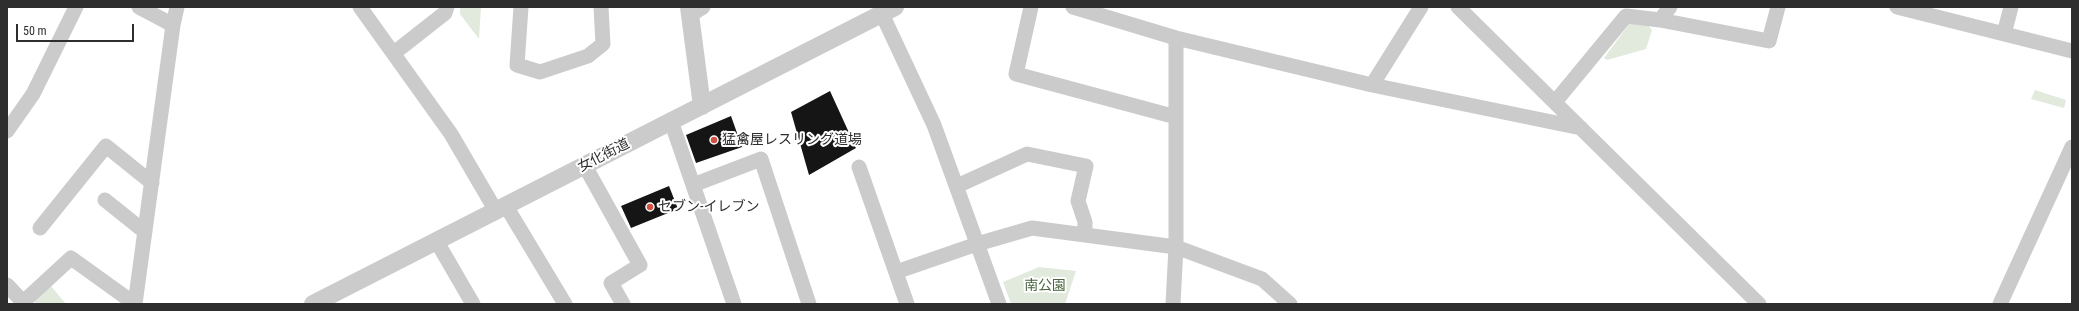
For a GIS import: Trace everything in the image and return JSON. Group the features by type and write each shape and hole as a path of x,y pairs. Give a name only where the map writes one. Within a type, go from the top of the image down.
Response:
{"street":[{"path":"7,131 33,94 76,7"},
{"path":"139,7 173,26"},
{"path":"7,285 22,303 71,258 135,304 173,26 177,7"},
{"path":"360,7 451,134 565,304"},
{"path":"394,53 445,13 447,7"},
{"path":"521,7 517,65 540,72 588,56 603,44 601,7"},
{"path":"1031,7 1016,74 1176,117"},
{"path":"1073,7 1176,38 1372,86 1581,128"},
{"path":"1372,86 1421,7"},
{"path":"1458,7 1759,304"},
{"path":"1660,20 1670,7"},
{"path":"1554,102 1626,16 1660,20 1769,41 1778,7"},
{"path":"1897,7 2072,51"},
{"path":"2004,34 2011,7"},
{"path":"694,10 702,106"},
{"path":"888,11 934,125 999,304"},
{"name":"女化街道","path":"316,303 888,11"},
{"path":"1174,304 1176,247 1176,38"},
{"path":"671,121 734,304"},
{"path":"40,228 106,146 152,183"},
{"path":"2002,304 2072,147"},
{"path":"957,186 1027,154 1086,166 1078,201 1085,222 1085,235"},
{"path":"693,185 761,159 809,304"},
{"path":"586,166 640,265 611,283 623,304"},
{"path":"859,167 907,304"},
{"path":"104,200 145,232"},
{"path":"896,272 977,244 1032,228 1176,247 1262,279 1290,304"},
{"path":"436,242 473,304"}],"green space":[{"path":"460,7 481,7 479,39 460,14"},
{"path":"1630,23 1648,25 1652,30 1646,49 1607,60 1604,58"},
{"path":"2035,90 2066,100 2064,108 2031,99"},
{"name":"南公園","path":"1039,267 1076,271 1065,304 1011,304 1003,282"},
{"path":"51,286 66,304 37,304 34,301"}],"building":[{"path":"830,91 856,148 809,175 791,112"},
{"path":"731,116 742,147 696,163 686,135"},
{"name":"セブン-イレブン","path":"669,186 678,209 631,228 621,206"}],"place":[{"name":"猛禽屋レスリング道場","path":"714,140"},
{"name":"セブン-イレブン","path":"650,207"}]}
